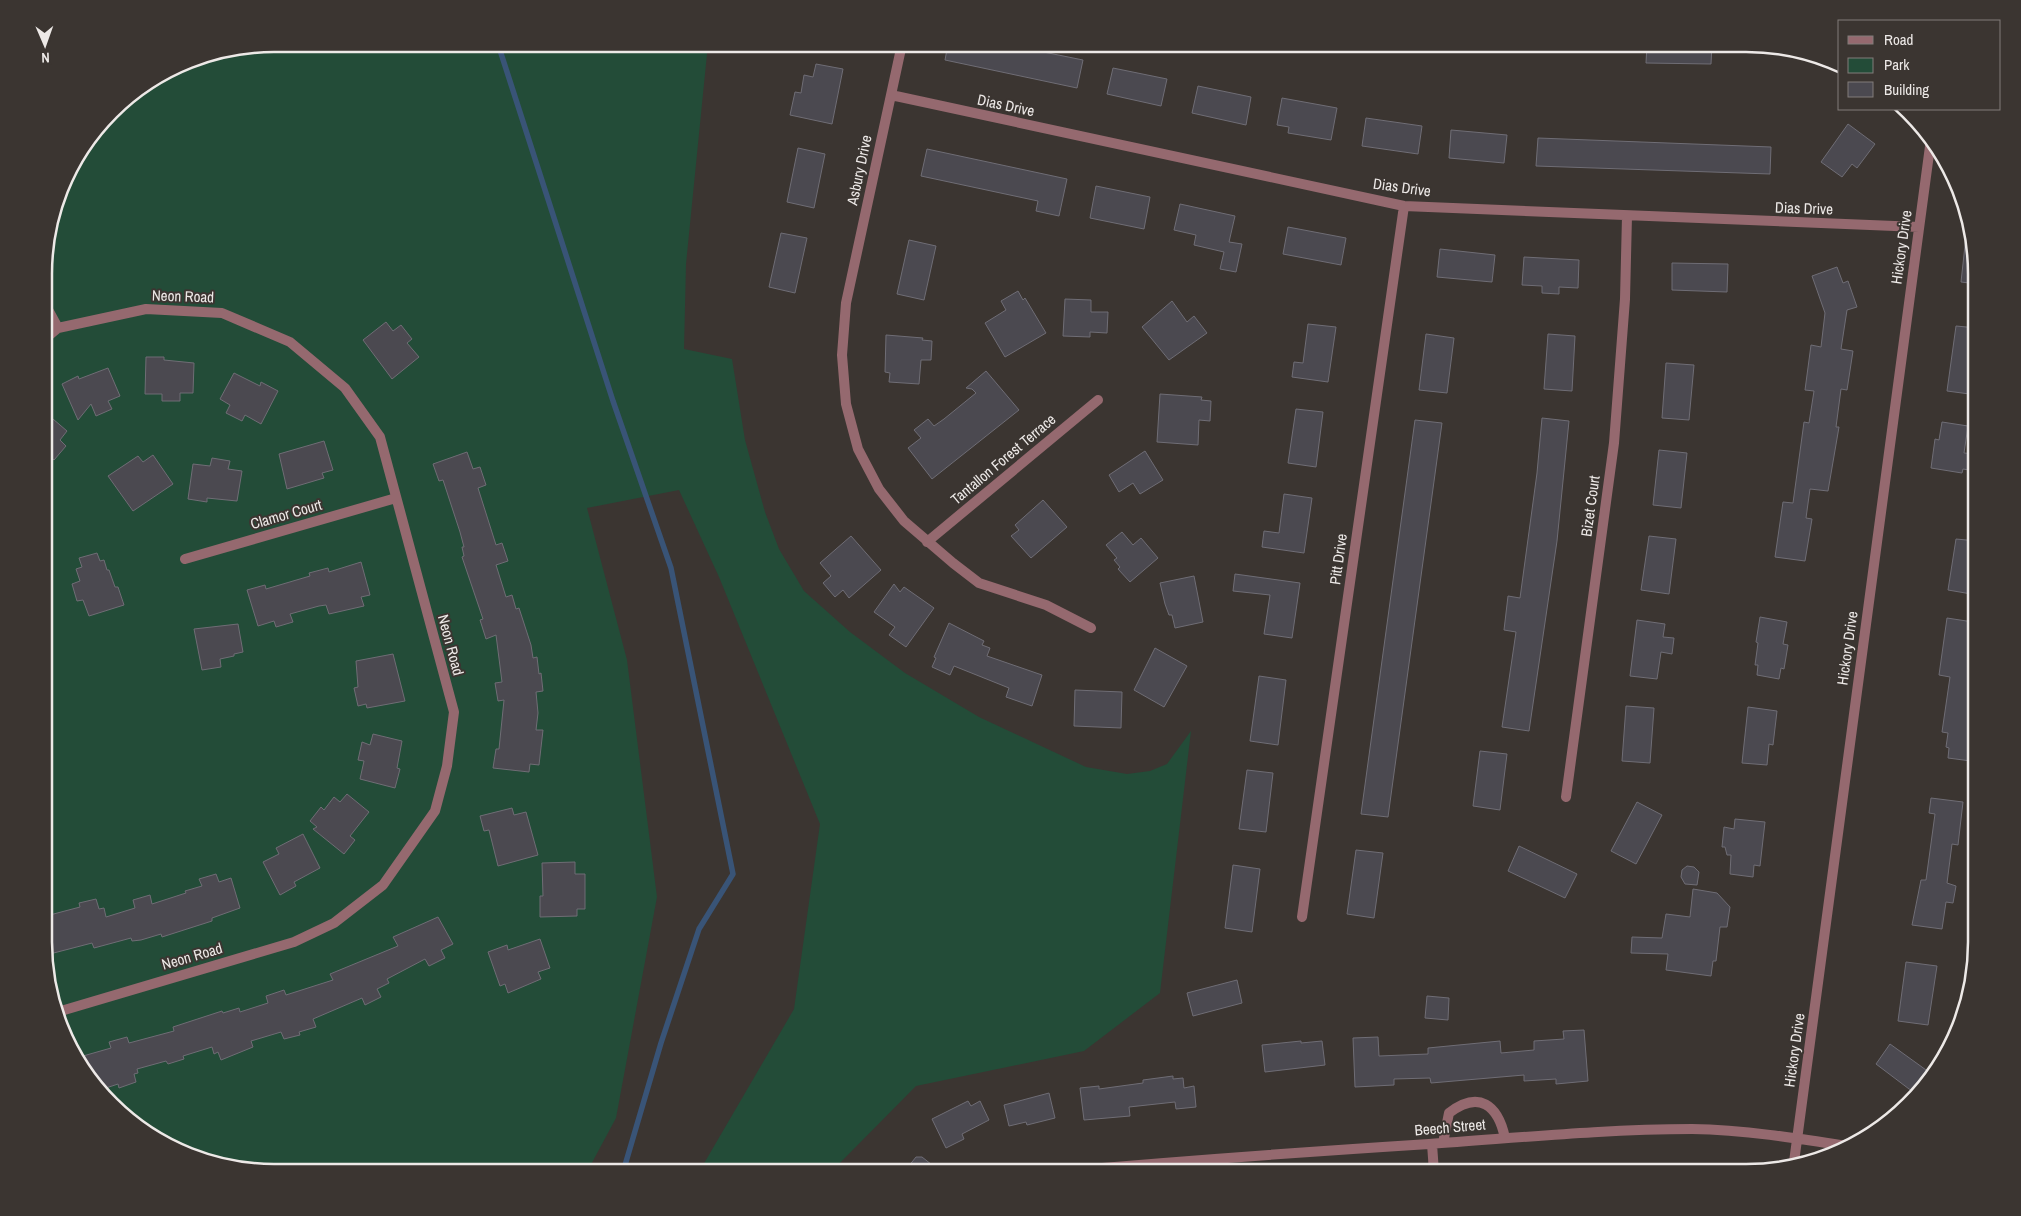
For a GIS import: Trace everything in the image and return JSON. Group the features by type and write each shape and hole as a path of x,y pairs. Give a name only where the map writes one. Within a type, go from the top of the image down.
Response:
{"street":[{"name":"Asbury Drive","path":"900,52 846,303 843,365 846,404 858,450 878,489 904,521 927,542 979,583 1046,605 1091,628"},
{"name":"Dias Drive","path":"891,95 1404,206 1919,227"},
{"name":"Hickory Drive","path":"1794,1158 1929,148"},
{"name":"Pitt Drive","path":"1302,917 1404,206"},
{"name":"Bizet Court","path":"1566,798 1614,443 1625,299 1626,216"},
{"name":"Neon Road","path":"52,333 58,328 146,309 222,313 290,342 345,388 380,437 454,712 447,766 436,811 383,885 334,923 294,942 63,1010"},
{"path":"52,317 58,328"},
{"name":"Tantallon Forest Terrace","path":"927,542 1098,400"},
{"name":"Clamor Court","path":"184,560 396,498"},
{"path":"1435,1164 1437,1143 1449,1113 1458,1106 1472,1102 1488,1104 1497,1112 1501,1120 1505,1138"},
{"name":"Beech Street","path":"1137,1164 1505,1138 1692,1129 1797,1138 1837,1145"}],"green space":[{"path":"275,52 707,52 686,264 684,349 732,359 745,440 765,512 779,549 804,591 850,632 905,673 979,717 1086,767 1127,774 1150,771 1167,764 1191,731 1160,993 1084,1051 916,1086 839,1164 704,1164 794,1009 820,824 719,577 679,490 587,508 627,660 657,897 616,1118 591,1164 275,1164 246,1162 217,1156 190,1147 176,1141 139,1118 98,1077 75,1040 69,1026 60,999 54,970 52,941 52,275 54,246 60,217 69,190 75,176 98,139 139,98 176,75 190,69 217,60 246,54"}],"building":[{"path":"946,52 1044,52 1083,60 1077,88 945,60"},
{"path":"1647,52 1712,52 1711,64 1646,63"},
{"path":"816,64 843,69 832,124 790,115 795,92 801,93 804,75 813,77"},
{"path":"1113,68 1167,79 1161,106 1107,94"},
{"path":"1198,86 1251,97 1246,125 1192,113"},
{"path":"1282,98 1337,108 1331,140 1288,133 1289,127 1277,125"},
{"path":"1366,118 1422,126 1418,154 1362,146"},
{"path":"1848,124 1875,144 1857,168 1852,164 1842,177 1821,162"},
{"path":"1451,130 1507,135 1504,163 1449,158"},
{"path":"1538,138 1771,147 1770,174 1536,166"},
{"path":"798,148 825,154 814,208 787,202"},
{"path":"927,149 1067,179 1059,216 1036,211 1038,201 921,176"},
{"path":"1096,186 1150,197 1144,229 1090,218"},
{"path":"1180,204 1235,216 1229,242 1242,244 1236,272 1220,269 1224,252 1194,245 1196,235 1174,230"},
{"path":"1288,227 1346,238 1341,265 1283,254"},
{"path":"781,233 807,238 795,293 769,287"},
{"path":"1966,239 1968,283 1961,282"},
{"path":"909,240 936,246 924,300 897,294"},
{"path":"1440,249 1495,255 1492,282 1437,277"},
{"path":"1524,257 1579,260 1578,288 1559,287 1559,294 1542,293 1542,286 1522,285"},
{"path":"1672,263 1728,264 1727,292 1672,290"},
{"path":"1837,267 1843,283 1848,281 1857,307 1847,310 1841,349 1853,351 1847,390 1841,389 1836,427 1839,427 1828,491 1810,489 1806,518 1812,519 1805,561 1775,557 1783,502 1793,503 1804,422 1809,423 1814,391 1805,390 1811,345 1821,347 1825,313 1812,276"},
{"path":"1018,291 1023,300 1025,298 1046,333 1005,357 985,323 1006,310 1001,301"},
{"path":"1065,299 1091,300 1091,312 1108,312 1107,333 1090,332 1090,337 1063,336"},
{"path":"1172,301 1187,322 1194,316 1207,333 1169,360 1142,327"},
{"path":"386,322 393,331 401,325 412,339 407,343 419,357 392,379 363,340"},
{"path":"1308,324 1336,327 1328,382 1292,377 1294,362 1303,363"},
{"path":"1956,326 1968,327 1968,394 1947,391"},
{"path":"1426,334 1454,338 1447,393 1419,390"},
{"path":"1548,334 1575,336 1572,391 1544,389"},
{"path":"886,335 923,338 922,340 932,341 931,360 921,360 919,384 889,382 890,373 885,372"},
{"path":"146,357 164,357 164,360 194,363 193,393 180,393 180,401 162,401 162,394 145,394"},
{"path":"1666,363 1694,365 1689,420 1662,418"},
{"path":"108,368 120,396 108,401 112,409 96,416 91,404 78,420 62,384 78,376 79,379"},
{"path":"986,371 1019,410 932,479 908,448 921,438 914,430 928,419 934,426 976,393 972,389 966,388"},
{"path":"234,373 260,386 261,382 278,391 261,424 245,415 242,421 226,413 230,405 220,399"},
{"path":"1160,394 1202,397 1201,400 1211,401 1210,421 1199,420 1198,445 1157,442"},
{"path":"1296,409 1323,412 1316,467 1288,463"},
{"path":"52,418 67,431 60,440 66,446 54,460 52,458"},
{"path":"1542,418 1569,421 1557,541 1529,731 1502,727 1516,632 1504,630 1508,596 1520,598 1537,473"},
{"path":"1415,420 1442,423 1388,817 1361,814"},
{"path":"1942,422 1968,426 1964,453 1968,453 1968,470 1963,469 1962,473 1931,468 1935,439 1939,440"},
{"path":"324,441 333,470 322,473 324,478 287,489 279,454"},
{"path":"1659,450 1687,453 1681,508 1653,505"},
{"path":"1145,451 1163,480 1140,494 1133,483 1119,492 1109,475"},
{"path":"467,452 473,469 480,467 486,485 478,488 496,545 502,543 508,561 496,565 506,597 512,595 516,609 519,608 531,645 533,658 537,657 539,674 541,673 543,691 536,692 538,713 536,730 543,730 539,765 530,764 529,772 493,768 496,749 499,749 504,700 498,701 495,683 502,682 496,635 486,639 480,620 483,619 462,557 464,556 462,547 464,547 460,532 443,480 439,481 433,464"},
{"path":"153,455 173,484 133,511 108,476 138,456 143,462"},
{"path":"212,458 230,461 228,469 242,471 237,501 207,498 207,502 188,499 193,464 210,466"},
{"path":"1284,494 1312,498 1304,553 1262,547 1264,531 1279,533"},
{"path":"1043,500 1067,527 1031,558 1011,536 1019,530 1015,525"},
{"path":"1122,532 1133,545 1141,538 1158,558 1130,582 1118,569 1120,567 1114,560 1117,558 1106,545"},
{"path":"851,536 881,570 849,598 843,590 835,597 823,583 831,576 820,563"},
{"path":"1649,536 1676,539 1669,594 1641,590"},
{"path":"1956,539 1968,540 1968,593 1948,590"},
{"path":"97,553 100,561 104,560 115,587 118,587 124,605 89,616 83,600 77,601 72,584 80,581 76,569 82,567 79,558"},
{"path":"361,562 370,595 361,597 364,606 329,614 326,605 319,606 290,614 293,622 276,627 274,621 258,626 247,590 265,585 266,589 310,576 309,573 328,568 329,572"},
{"path":"1235,574 1300,583 1292,638 1264,634 1270,595 1233,591"},
{"path":"1194,576 1203,622 1175,628 1172,615 1169,615 1165,604 1160,583"},
{"path":"894,584 900,592 904,587 934,608 906,647 889,635 895,627 874,612"},
{"path":"1760,617 1787,622 1783,644 1788,645 1784,669 1781,668 1779,679 1757,675 1758,665 1755,665 1758,643 1756,642"},
{"path":"1947,618 1968,621 1968,761 1948,758 1949,748 1946,747 1948,733 1942,732 1950,677 1939,675"},
{"path":"1637,620 1665,624 1663,637 1674,638 1672,654 1661,652 1657,679 1630,676"},
{"path":"949,623 984,641 982,645 990,648 987,656 1042,675 1032,706 1006,697 1009,688 954,666 950,675 932,667 936,658 934,657"},
{"path":"238,624 243,652 220,659 221,667 202,670 194,629"},
{"path":"1155,648 1187,666 1164,707 1134,690"},
{"path":"393,654 405,701 367,708 366,704 358,706 354,688 358,687 356,661"},
{"path":"1259,676 1286,680 1278,745 1250,741"},
{"path":"1075,690 1122,692 1121,728 1074,726"},
{"path":"1626,706 1654,708 1650,763 1622,761"},
{"path":"1748,707 1777,711 1773,745 1769,744 1767,765 1742,763"},
{"path":"373,734 402,741 397,768 400,769 395,788 360,779 364,761 358,760 362,742 370,745"},
{"path":"1480,751 1507,754 1500,810 1473,806"},
{"path":"1247,770 1273,773 1266,832 1239,829"},
{"path":"347,794 369,812 350,836 355,840 344,854 313,829 317,827 310,821 321,807 324,810 334,797 340,802"},
{"path":"1931,798 1963,802 1958,845 1952,844 1947,883 1956,886 1953,903 1946,902 1942,929 1912,925 1921,880 1926,880 1935,814 1929,813"},
{"path":"1637,802 1662,815 1636,864 1611,851"},
{"path":"512,808 514,815 526,812 538,855 498,866 489,830 484,831 480,816"},
{"path":"1735,819 1765,822 1760,866 1754,865 1753,877 1730,874 1731,855 1727,855 1725,847 1722,847 1724,827 1734,829"},
{"path":"303,834 320,868 294,882 296,886 280,895 263,862 279,854 276,848"},
{"path":"1519,846 1577,874 1565,898 1508,871"},
{"path":"1356,850 1383,853 1374,918 1347,914"},
{"path":"575,862 575,874 585,874 585,909 577,909 577,916 540,917 540,896 543,896 542,863"},
{"path":"1233,865 1260,869 1252,932 1225,928"},
{"path":"1687,866 1694,867 1699,872 1697,885 1685,884 1681,877 1682,870"},
{"path":"216,874 219,882 231,878 240,908 212,918 212,921 162,937 161,934 132,941 131,938 94,948 92,943 53,953 52,914 80,907 79,903 96,899 99,909 104,908 106,917 135,908 133,900 150,895 152,904 186,893 185,891 202,886 199,879"},
{"path":"1693,889 1717,893 1730,907 1727,927 1720,927 1716,961 1713,961 1711,976 1666,970 1668,954 1631,953 1632,937 1662,938 1666,914 1690,917"},
{"path":"438,917 453,944 441,950 445,958 429,966 425,959 387,979 389,983 377,989 381,997 365,1005 362,998 313,1019 316,1027 299,1032 300,1035 284,1039 281,1032 251,1041 253,1047 221,1060 218,1052 214,1054 212,1047 183,1056 184,1059 168,1064 166,1061 137,1069 138,1073 134,1074 136,1082 119,1088 118,1084 108,1087 98,1077 84,1056 111,1048 109,1042 127,1037 129,1043 174,1031 173,1027 222,1011 223,1013 239,1008 240,1012 268,1003 266,996 284,990 286,995 333,980 330,974 398,946 393,937"},
{"path":"540,939 550,968 538,972 541,979 508,993 505,984 500,986 488,952 507,945 508,950"},
{"path":"1906,962 1937,966 1928,1025 1898,1021"},
{"path":"1237,980 1242,1003 1193,1016 1187,993"},
{"path":"1427,996 1449,998 1448,1020 1425,1018"},
{"path":"1584,1030 1588,1081 1556,1084 1556,1079 1524,1081 1524,1075 1431,1083 1430,1078 1394,1079 1394,1085 1355,1087 1353,1038 1378,1037 1379,1056 1428,1054 1428,1048 1500,1041 1501,1053 1534,1050 1534,1041 1564,1039 1563,1031"},
{"path":"1301,1041 1301,1043 1322,1041 1325,1065 1265,1072 1262,1045"},
{"path":"1890,1044 1927,1071 1911,1090 1876,1064"},
{"path":"1173,1076 1173,1079 1183,1078 1184,1088 1194,1086 1196,1107 1176,1109 1175,1102 1129,1107 1130,1116 1084,1120 1080,1088 1099,1086 1099,1089 1143,1083 1143,1080"},
{"path":"1049,1093 1055,1118 1027,1125 1026,1122 1009,1126 1004,1105"},
{"path":"968,1101 971,1106 980,1101 989,1120 962,1134 964,1139 946,1148 932,1119"},
{"path":"916,1157 922,1157 931,1164 910,1164"}],"waterway":[{"path":"501,52 613,401 671,568 733,874 699,929 661,1043 625,1164"}]}
